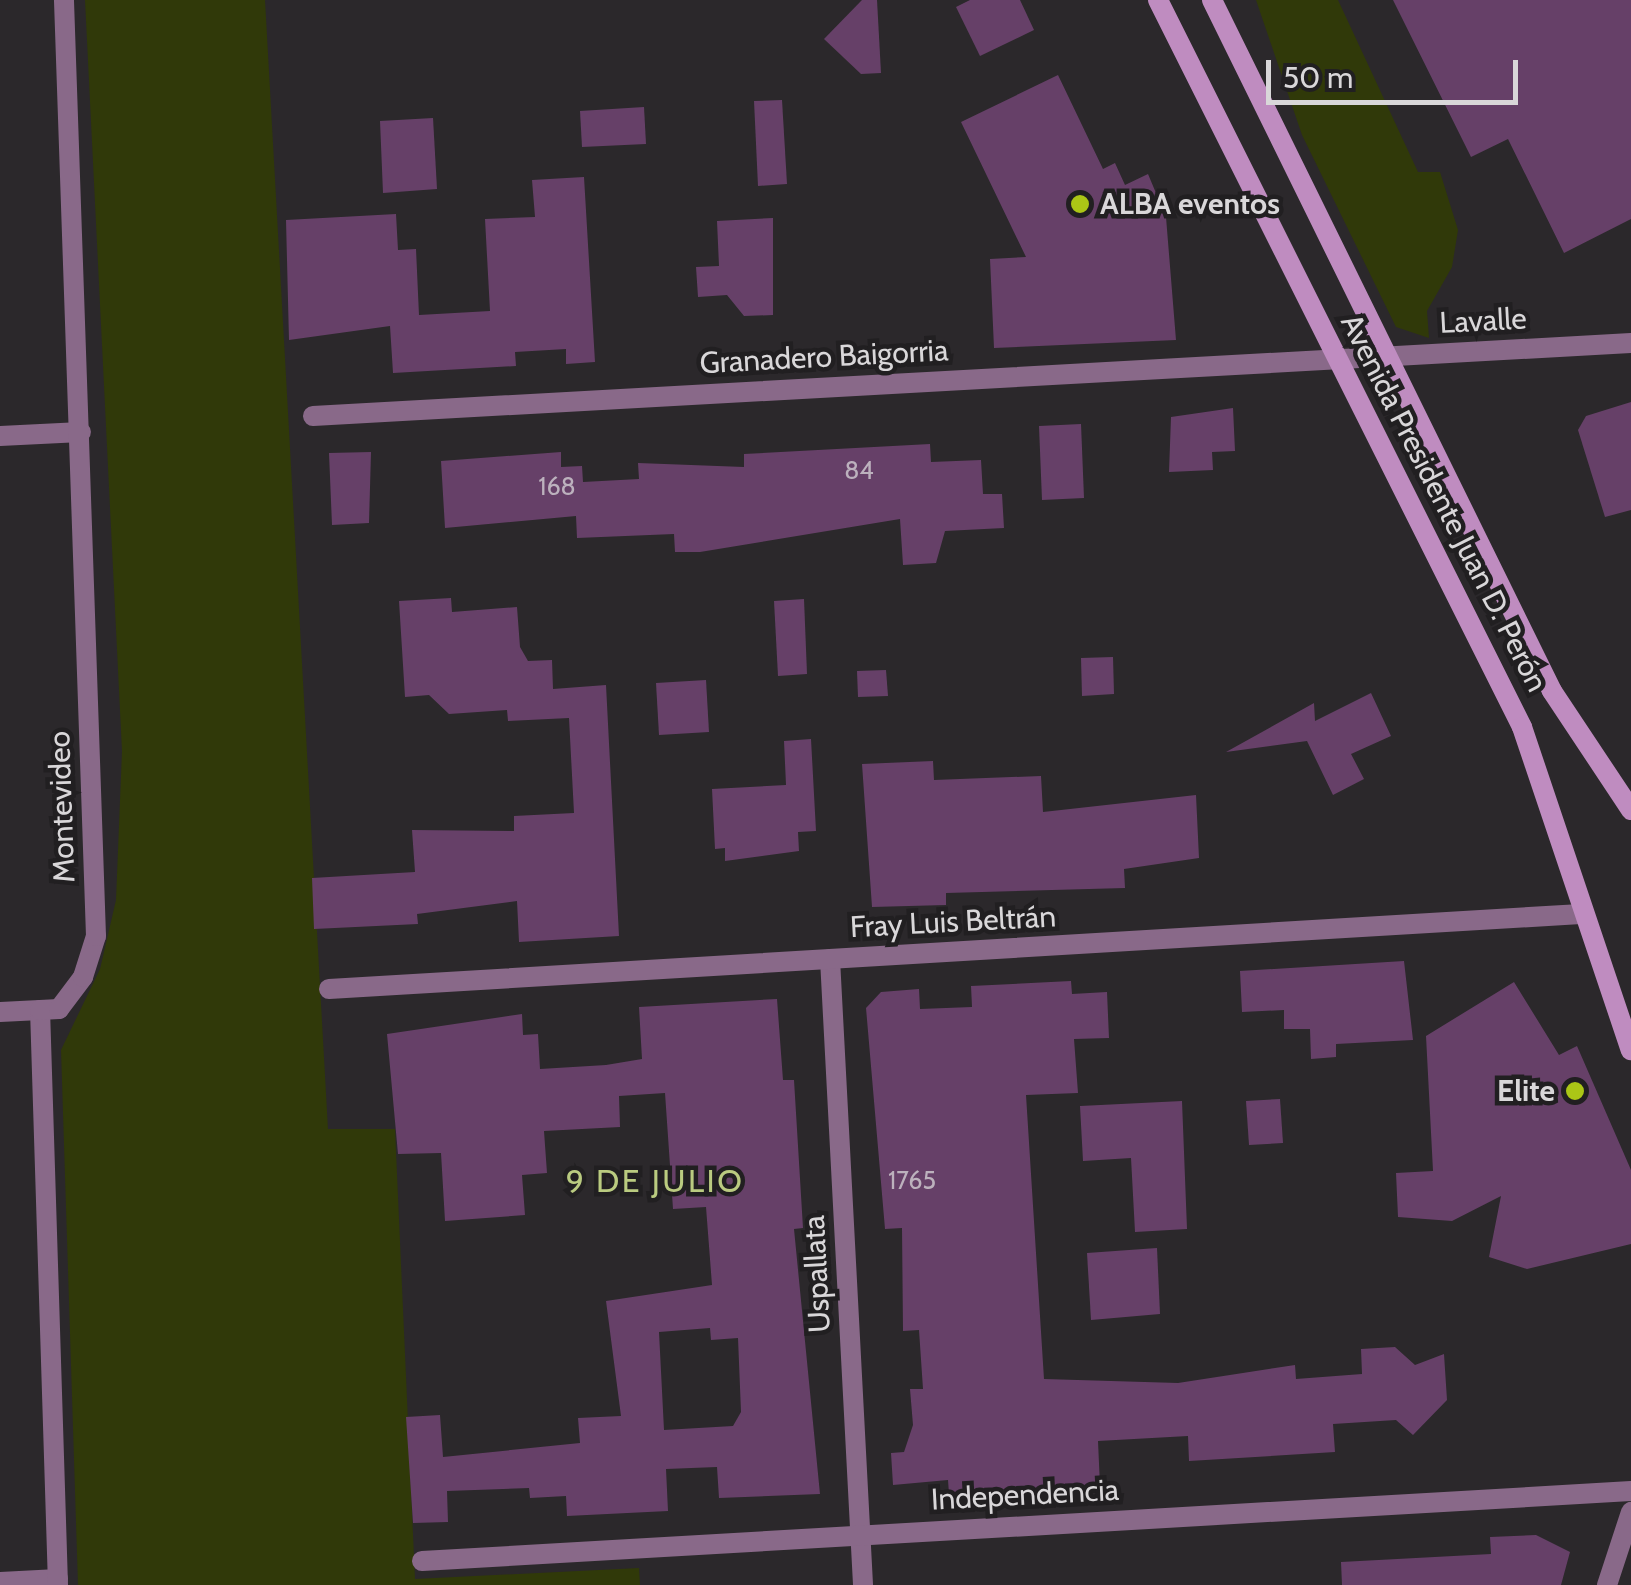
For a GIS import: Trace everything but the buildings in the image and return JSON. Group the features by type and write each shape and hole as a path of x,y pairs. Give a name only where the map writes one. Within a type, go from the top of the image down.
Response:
{"main road":[{"name":"Avenida Presidente Juan D. Perón","path":"1158,0 1522,727 1581,914 1631,1050"},
{"name":"Avenida Presidente Juan D. Perón","path":"1212,0 1391,356 1552,690 1631,810"}],"street":[{"name":"Montevideo","path":"40,1010 59,1009 84,977 96,936 64,0"},
{"name":"Lavalle","path":"1338,358 1631,342"},
{"name":"Granadero Baigorria","path":"313,416 1338,358"},
{"path":"0,436 81,432"},
{"name":"Fray Luis Beltrán","path":"330,989 1581,914"},
{"name":"Uspallata","path":"830,959 863,1585"},
{"path":"0,1012 40,1010 58,1582 0,1582"},
{"name":"Independencia","path":"422,1560 1631,1491"},
{"path":"1607,1585 1631,1512"}],"green space":[{"path":"85,0 265,0 328,1129 395,1129 415,1579 639,1568 640,1585 78,1585 61,1050 100,969 116,900 122,751"},
{"path":"1256,0 1338,0 1418,172 1440,172 1458,230 1452,267 1427,311 1429,338 1396,327 1302,135"}],"place":[{"name":"ALBA eventos","path":"1080,204"},
{"name":"Elite","path":"1575,1091"}],"district":[{"name":"9 DE JULIO","path":"655,1181"}]}
